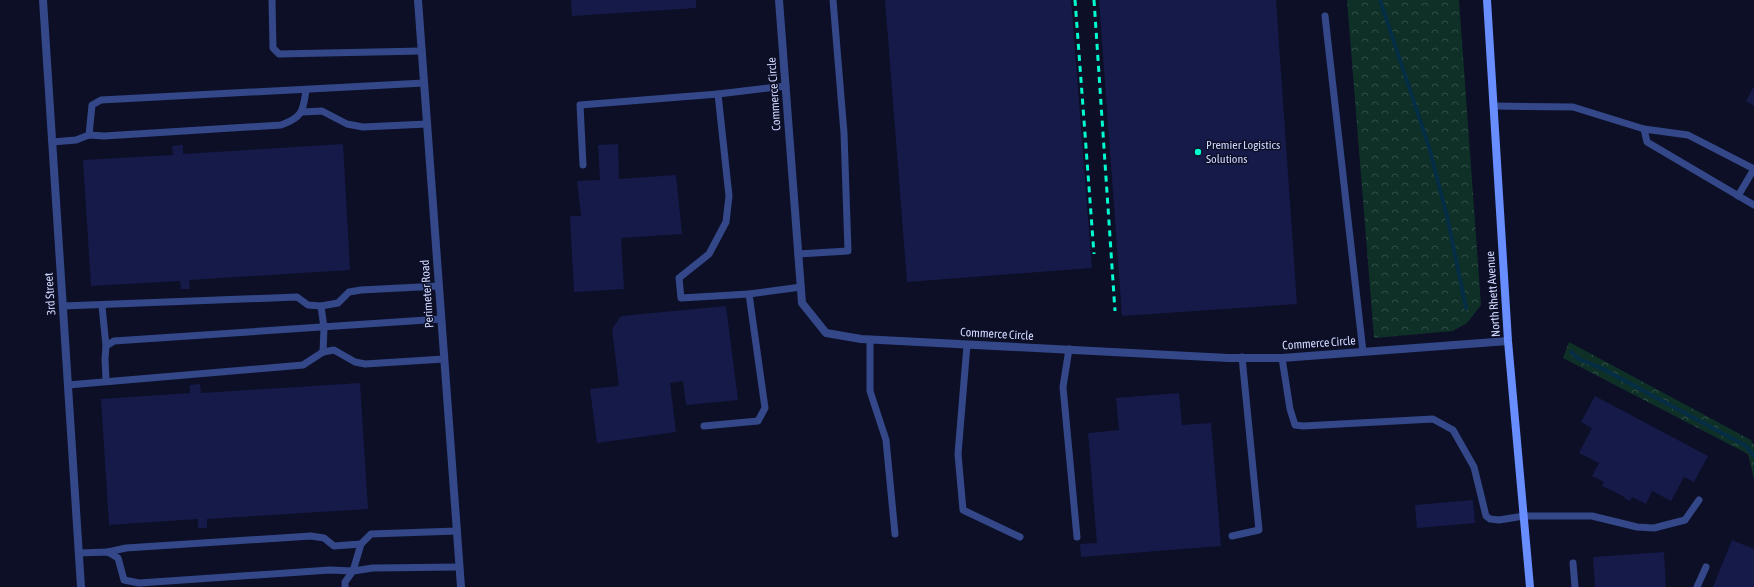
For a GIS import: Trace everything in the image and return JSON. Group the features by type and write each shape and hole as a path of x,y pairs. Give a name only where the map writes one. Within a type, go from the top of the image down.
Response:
{"main road":[{"name":"North Rhett Avenue","path":"1487,0 1508,341 1530,587"}],"street":[{"name":"3rd Street","path":"43,0 81,587"},
{"path":"415,0 420,17"},
{"name":"Perimeter Road","path":"418,0 461,587"},
{"name":"Commerce Circle","path":"779,0 802,303 826,333 870,340 1069,350 1282,358 1508,341"}],"lane":[{"path":"272,0 273,48 279,54 422,51"},
{"path":"798,254 848,251 844,133 833,0"},
{"path":"1325,16 1363,352"},
{"path":"89,135 92,105 101,100 424,83"},
{"path":"583,165 580,105 718,94 786,86"},
{"path":"52,142 76,140 89,135 104,136 281,125 293,121 302,112 306,90"},
{"path":"718,94 729,196 726,222 709,254 679,278 681,298 749,294 801,287"},
{"path":"1494,106 1573,107 1644,129 1688,135 1754,169 1738,196"},
{"path":"302,112 322,111 347,124 363,127 427,124"},
{"path":"1644,129 1647,142 1754,205"},
{"path":"63,306 102,306 297,297 308,305 321,306 338,303 349,292 439,286"},
{"path":"704,426 758,421 766,408 749,294"},
{"path":"102,306 106,346 106,380"},
{"path":"321,306 324,328 323,352"},
{"path":"106,346 114,341 441,319"},
{"path":"870,340 870,391 886,440 895,534"},
{"path":"967,344 958,454 963,510 1020,537"},
{"path":"68,385 106,380 303,365 323,352 334,350 355,362 365,364 444,359"},
{"path":"1069,350 1063,387 1076,537"},
{"path":"1232,536 1259,530 1242,357"},
{"path":"1282,358 1290,409 1295,425 1303,426 1433,419 1453,430 1474,467 1486,516 1490,519 1499,520 1524,516 1592,516 1637,527 1654,528 1685,520 1698,500"},
{"path":"345,587 345,582 353,571 361,544 371,534 457,531"},
{"path":"79,553 108,552 126,548 311,536 324,538 334,546 361,544"},
{"path":"108,552 118,558 124,580 139,583 330,570 353,571 373,568 459,566"},
{"path":"1573,564 1575,587"},
{"path":"1697,587 1706,567"}],"green space":[{"path":"1347,0 1459,0 1481,305 1467,323 1453,331 1374,338"},
{"path":"1569,342 1751,440 1754,445 1754,479 1748,454 1563,358"}],"building":[{"path":"571,0 696,0 696,8 572,16"},
{"path":"885,0 1071,0 1092,268 907,282"},
{"name":"Premier Logistics Solutions","path":"1099,0 1276,0 1297,304 1122,316"},
{"path":"1754,86 1754,106 1746,101"},
{"path":"343,144 350,270 189,280 190,289 181,289 180,281 91,286 83,160 173,155 172,146 183,145 183,154"},
{"path":"618,144 619,179 676,175 682,234 621,238 624,289 574,292 570,216 581,216 577,181 600,180 598,145"},
{"path":"726,306 738,400 686,405 683,381 670,383 676,432 597,443 590,389 619,386 612,329 621,316"},
{"path":"360,383 368,509 207,519 207,528 198,528 198,519 109,525 101,399 190,393 190,385 200,384 201,393"},
{"path":"1179,393 1182,425 1211,423 1221,546 1081,557 1080,544 1097,543 1088,433 1119,430 1116,398"},
{"path":"1595,396 1708,456 1694,482 1684,477 1671,501 1652,491 1646,504 1632,497 1630,501 1602,486 1604,482 1592,476 1599,463 1579,453 1592,428 1581,422"},
{"path":"1473,500 1475,523 1417,528 1415,505"},
{"path":"1732,540 1754,549 1754,587 1713,587"},
{"path":"1664,552 1666,587 1595,587 1593,557"}],"waterway":[{"path":"1380,0 1429,147 1447,216 1466,308"},
{"path":"1571,352 1579,359 1603,369 1746,446 1754,456"}],"railway":[{"path":"1075,0 1094,254"},
{"path":"1094,0 1115,311"}],"place":[{"name":"Premier Logistics Solutions","path":"1198,152"}]}
